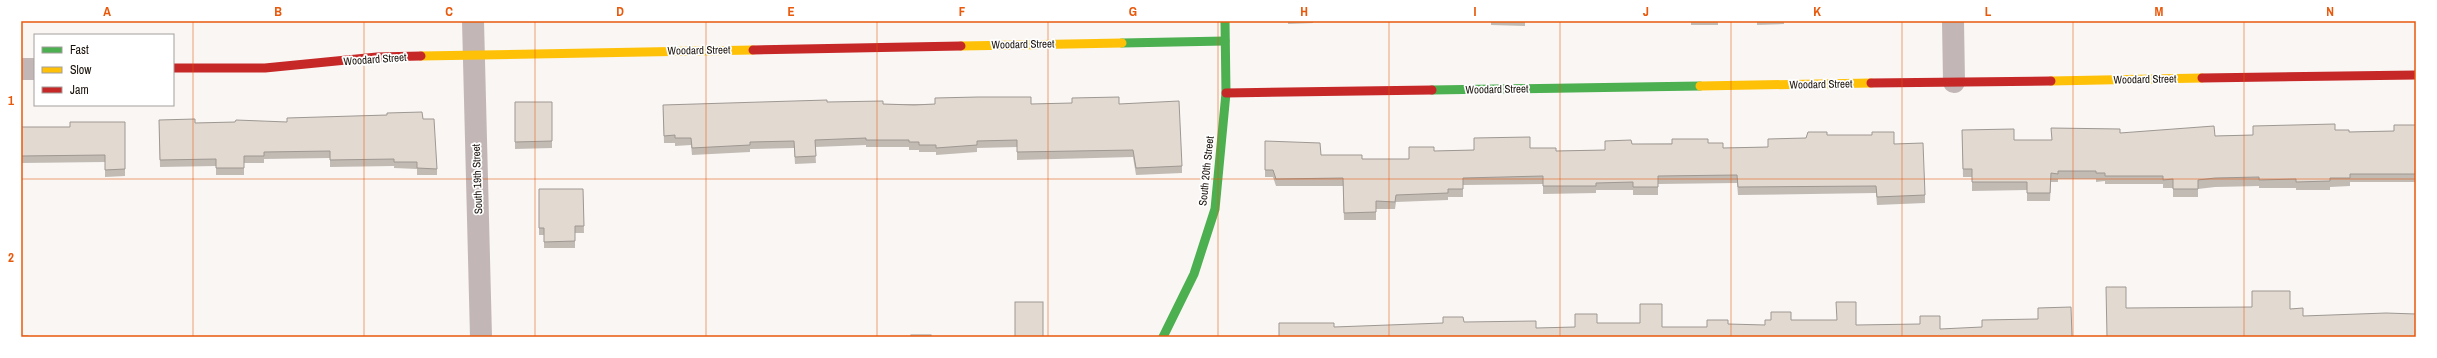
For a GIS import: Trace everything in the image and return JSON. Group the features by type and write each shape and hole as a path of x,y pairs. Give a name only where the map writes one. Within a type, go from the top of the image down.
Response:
{"street":[{"name":"South 19th Street","path":"473,21 481,337"},
{"name":"South 20th Street","path":"1164,337 1194,274 1215,209 1226,93 1225,21"},
{"path":"1954,21 1954,82"},
{"name":"Woodard Street","path":"174,68 265,68 377,57 1225,41"},
{"path":"21,69 34,69"},
{"name":"Woodard Street","path":"1226,93 2416,75"}],"building":[{"path":"1031,97 1031,104 1072,103 1072,98 1119,97 1119,104 1179,101 1182,166 1136,168 1133,150 1017,152 1017,140 977,141 977,145 936,148 936,145 919,145 919,142 909,142 909,140 866,140 866,138 815,140 816,156 795,157 794,141 750,142 750,145 692,148 691,138 675,138 675,135 664,136 663,105 827,100 827,102 883,101 883,104 914,105 935,104 935,98"},
{"path":"515,102 552,102 552,141 515,142"},
{"path":"422,112 423,119 434,119 437,169 417,168 417,162 394,162 394,159 330,160 330,151 264,152 264,156 244,156 244,168 216,168 216,159 160,160 159,120 195,119 195,123 235,122 236,120 287,122 287,118 387,115 387,113"},
{"path":"70,122 125,122 125,169 105,170 105,155 21,156 21,127 70,127"},
{"path":"2335,124 2335,130 2349,130 2349,132 2394,131 2394,125 2416,125 2416,174 2350,174 2350,178 2330,178 2330,181 2296,182 2296,179 2259,180 2259,177 2215,178 2198,180 2198,189 2173,189 2173,179 2163,180 2163,176 2105,176 2105,173 2096,173 2096,171 2058,171 2058,174 2051,173 2050,193 2027,193 2027,182 1972,182 1972,169 1963,169 1962,130 2014,129 2014,140 2052,140 2051,128 2120,129 2120,133 2214,126 2215,136 2253,135 2253,126"},
{"path":"1808,132 1827,132 1827,135 1872,135 1872,132 1894,132 1894,144 1923,143 1925,195 1877,197 1876,186 1738,187 1737,175 1658,176 1658,187 1633,187 1633,182 1596,183 1596,186 1543,186 1543,176 1463,178 1463,189 1448,189 1448,193 1396,195 1395,202 1376,201 1376,212 1344,213 1343,178 1276,179 1273,170 1265,170 1265,141 1320,143 1321,155 1362,155 1362,159 1409,159 1409,147 1434,147 1434,151 1474,150 1474,138 1530,137 1530,148 1556,148 1556,151 1605,150 1605,141 1631,140 1632,144 1672,144 1672,139 1708,139 1708,143 1723,143 1723,148 1768,147 1768,139 1806,138"},
{"path":"539,189 583,189 584,226 575,226 575,241 544,242 544,228 539,228"},
{"path":"2106,287 2126,287 2126,308 2252,307 2252,291 2290,291 2290,309 2303,308 2303,316 2386,313 2416,314 2416,337 2107,337"},
{"path":"1015,302 1043,302 1043,337 1015,337"},
{"path":"1836,302 1856,302 1856,325 1920,324 1920,316 1940,316 1940,329 1982,327 1982,320 2038,319 2038,308 2071,307 2072,337 1279,337 1279,323 1334,323 1334,327 1443,323 1443,317 1463,317 1464,322 1536,321 1536,328 1575,327 1575,314 1597,314 1597,323 1640,323 1640,304 1662,304 1662,327 1707,327 1707,320 1728,320 1728,324 1765,325 1765,320 1771,320 1771,312 1791,312 1791,320 1837,320"},
{"path":"911,335 931,335 931,337 911,337"}],"traffic: fast":[{"path":"1163,337 1194,274 1215,209 1226,93 1225,21"},
{"path":"1122,43 1225,41"},
{"path":"1432,90 1700,86"}],"traffic: slow":[{"path":"961,46 1122,43"},
{"path":"421,56 753,50"},
{"path":"2051,81 2202,78"},
{"path":"1700,86 1871,83"}],"traffic: jam":[{"path":"753,50 961,46"},
{"path":"174,68 265,68 377,57 421,56"},
{"path":"2202,78 2416,75"},
{"path":"1871,83 2051,81"},
{"path":"1226,93 1432,90"}]}
